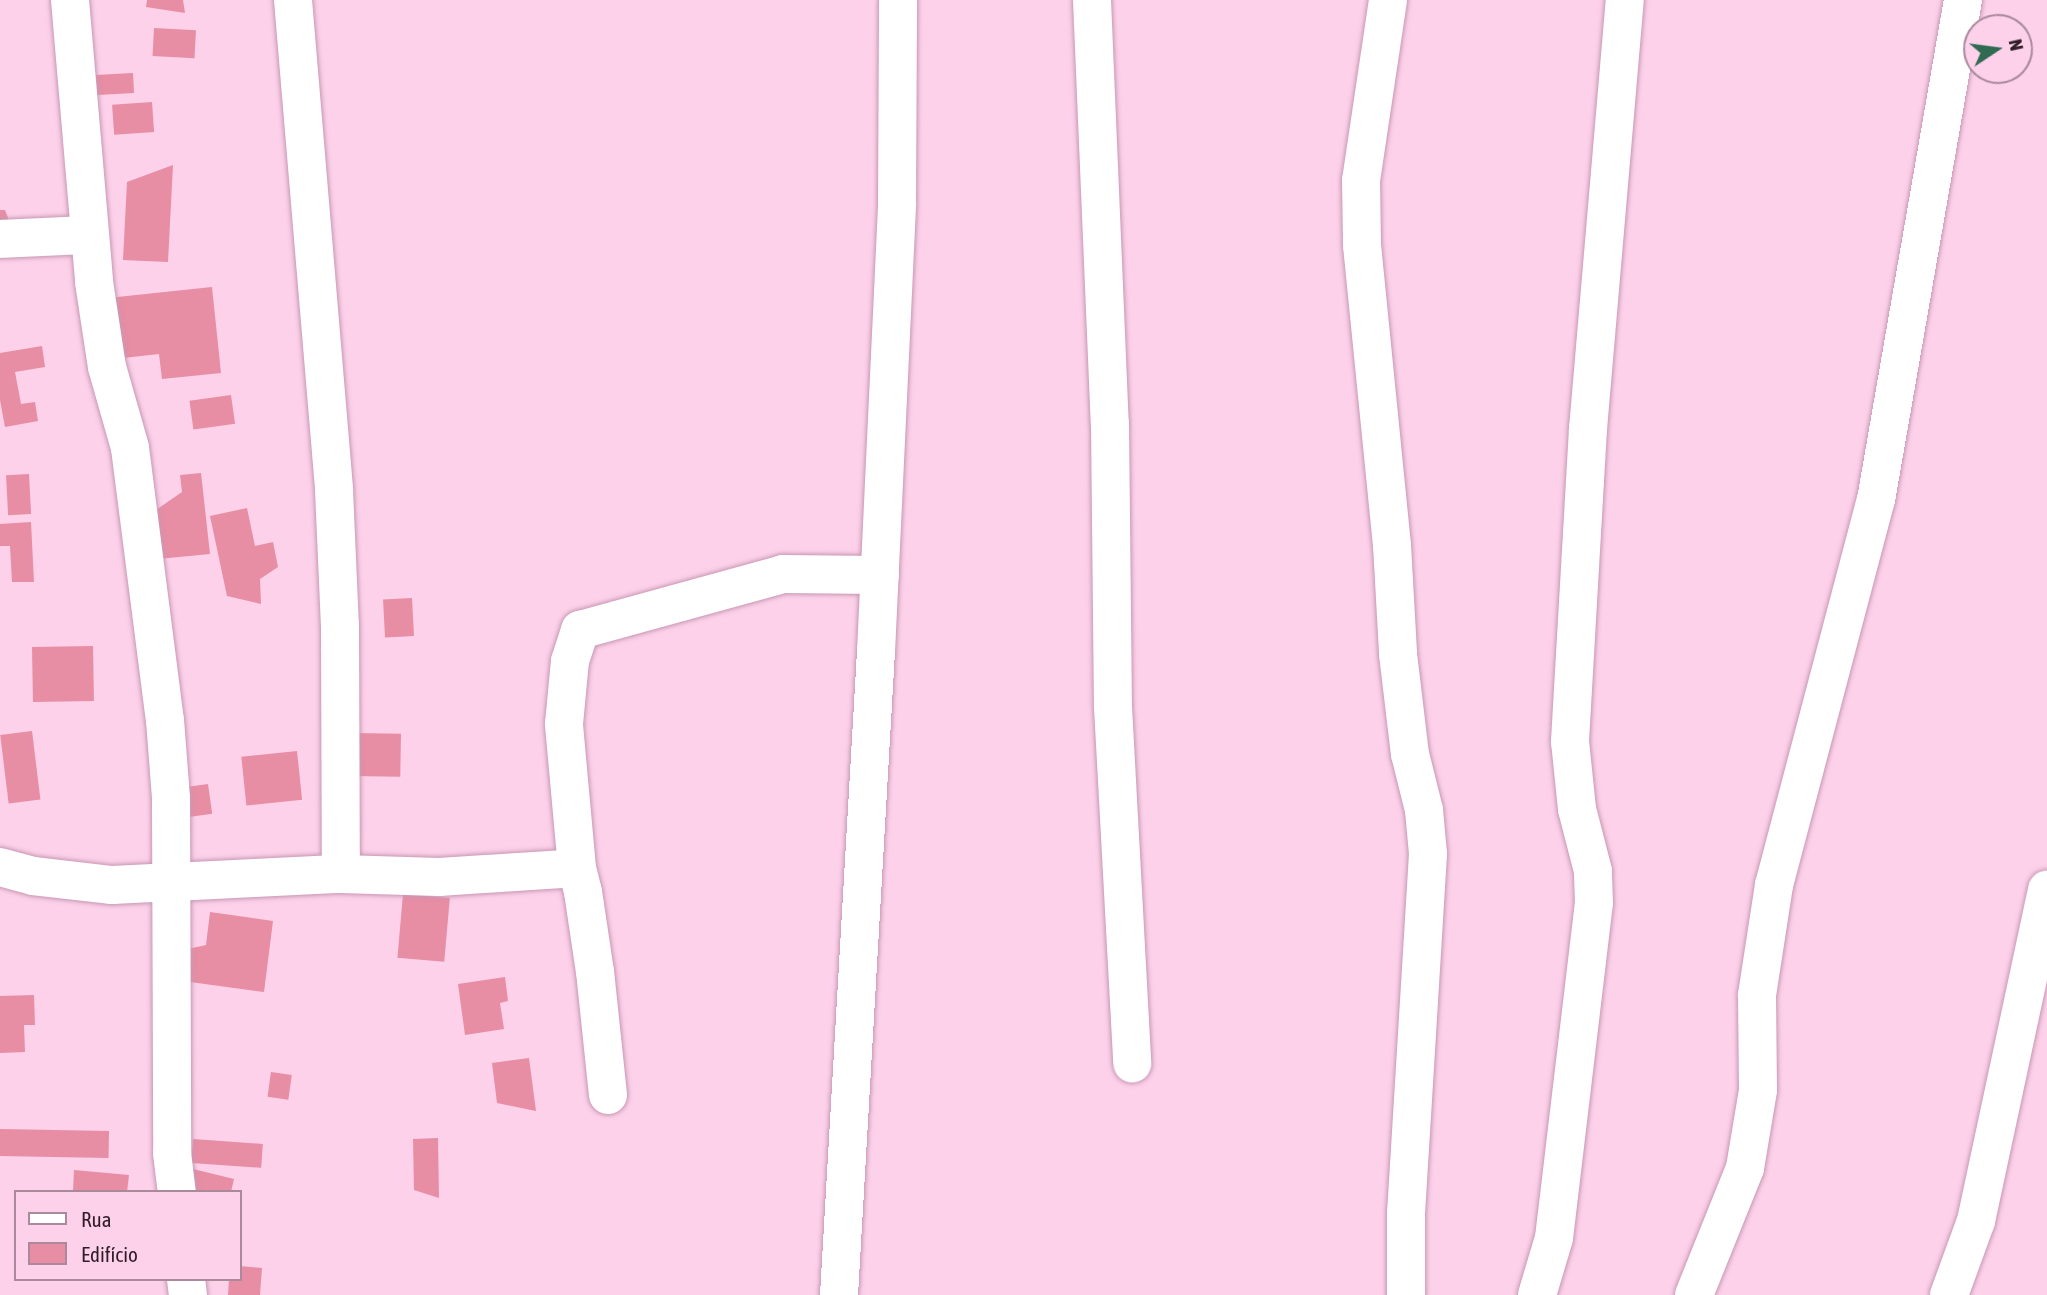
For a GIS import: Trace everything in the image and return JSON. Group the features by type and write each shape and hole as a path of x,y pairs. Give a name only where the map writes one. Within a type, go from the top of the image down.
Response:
{"street":[{"path":"71,0 89,235 107,367 130,449 165,720 171,798 169,884 172,1153 177,1190"},
{"path":"293,0 334,489 340,625 341,874"},
{"path":"839,1295 880,575 897,202 898,0"},
{"path":"1092,0 1110,424 1113,707 1132,1063"},
{"path":"1388,0 1361,180 1362,245 1392,545 1398,654 1410,754 1424,810 1428,854 1406,1212 1406,1295"},
{"path":"1537,1295 1554,1238 1594,903 1593,871 1577,809 1570,741 1588,429 1625,0"},
{"path":"1694,1295 1745,1168 1758,1090 1758,995 1774,885 1876,500 1963,0"},
{"path":"0,239 89,235"},
{"path":"608,1095 593,959 576,868 564,724 570,660 580,630 783,574 880,575"},
{"path":"0,867 33,876 113,885 341,874 439,877 576,868"},
{"path":"1949,1295 1976,1222 2047,890"}],"building":[{"path":"147,0 183,0 185,13 146,7"},
{"path":"154,28 196,30 194,58 153,56"},
{"path":"133,73 134,93 97,95 96,75"},
{"path":"152,102 154,132 114,135 112,105"},
{"path":"173,165 168,262 123,260 127,182"},
{"path":"0,210 5,210 11,226 0,226"},
{"path":"212,287 221,373 162,379 159,354 114,359 108,298"},
{"path":"42,346 45,367 15,372 21,404 35,402 38,421 5,427 0,400 0,353"},
{"path":"231,395 235,424 193,430 189,401"},
{"path":"201,473 210,554 158,559 153,512 182,492 180,475"},
{"path":"29,474 31,514 8,515 6,475"},
{"path":"247,508 255,546 273,542 278,567 260,579 261,604 227,596 210,516"},
{"path":"31,522 34,582 12,582 10,546 0,546 0,524"},
{"path":"412,598 414,636 385,637 383,600"},
{"path":"93,646 94,701 33,702 32,647"},
{"path":"32,731 40,799 9,803 0,735"},
{"path":"353,733 401,734 400,777 352,776"},
{"path":"297,751 302,800 246,806 241,757"},
{"path":"208,784 212,814 183,818 179,788"},
{"path":"403,894 450,898 444,962 397,958"},
{"path":"210,912 273,921 264,992 183,981 188,949 206,945"},
{"path":"505,977 508,1001 500,1003 504,1029 465,1035 458,984"},
{"path":"34,995 35,1025 24,1025 25,1052 0,1053 0,996"},
{"path":"529,1058 536,1111 497,1103 492,1063"},
{"path":"271,1072 292,1075 288,1100 268,1097"},
{"path":"0,1129 109,1131 109,1158 0,1156"},
{"path":"438,1138 439,1198 414,1190 413,1139"},
{"path":"193,1139 263,1144 261,1168 191,1163"},
{"path":"185,1167 234,1179 231,1190 187,1190"},
{"path":"74,1170 129,1175 127,1190 73,1190"},
{"path":"242,1266 262,1268 260,1295 228,1295 229,1281 242,1281"}]}
